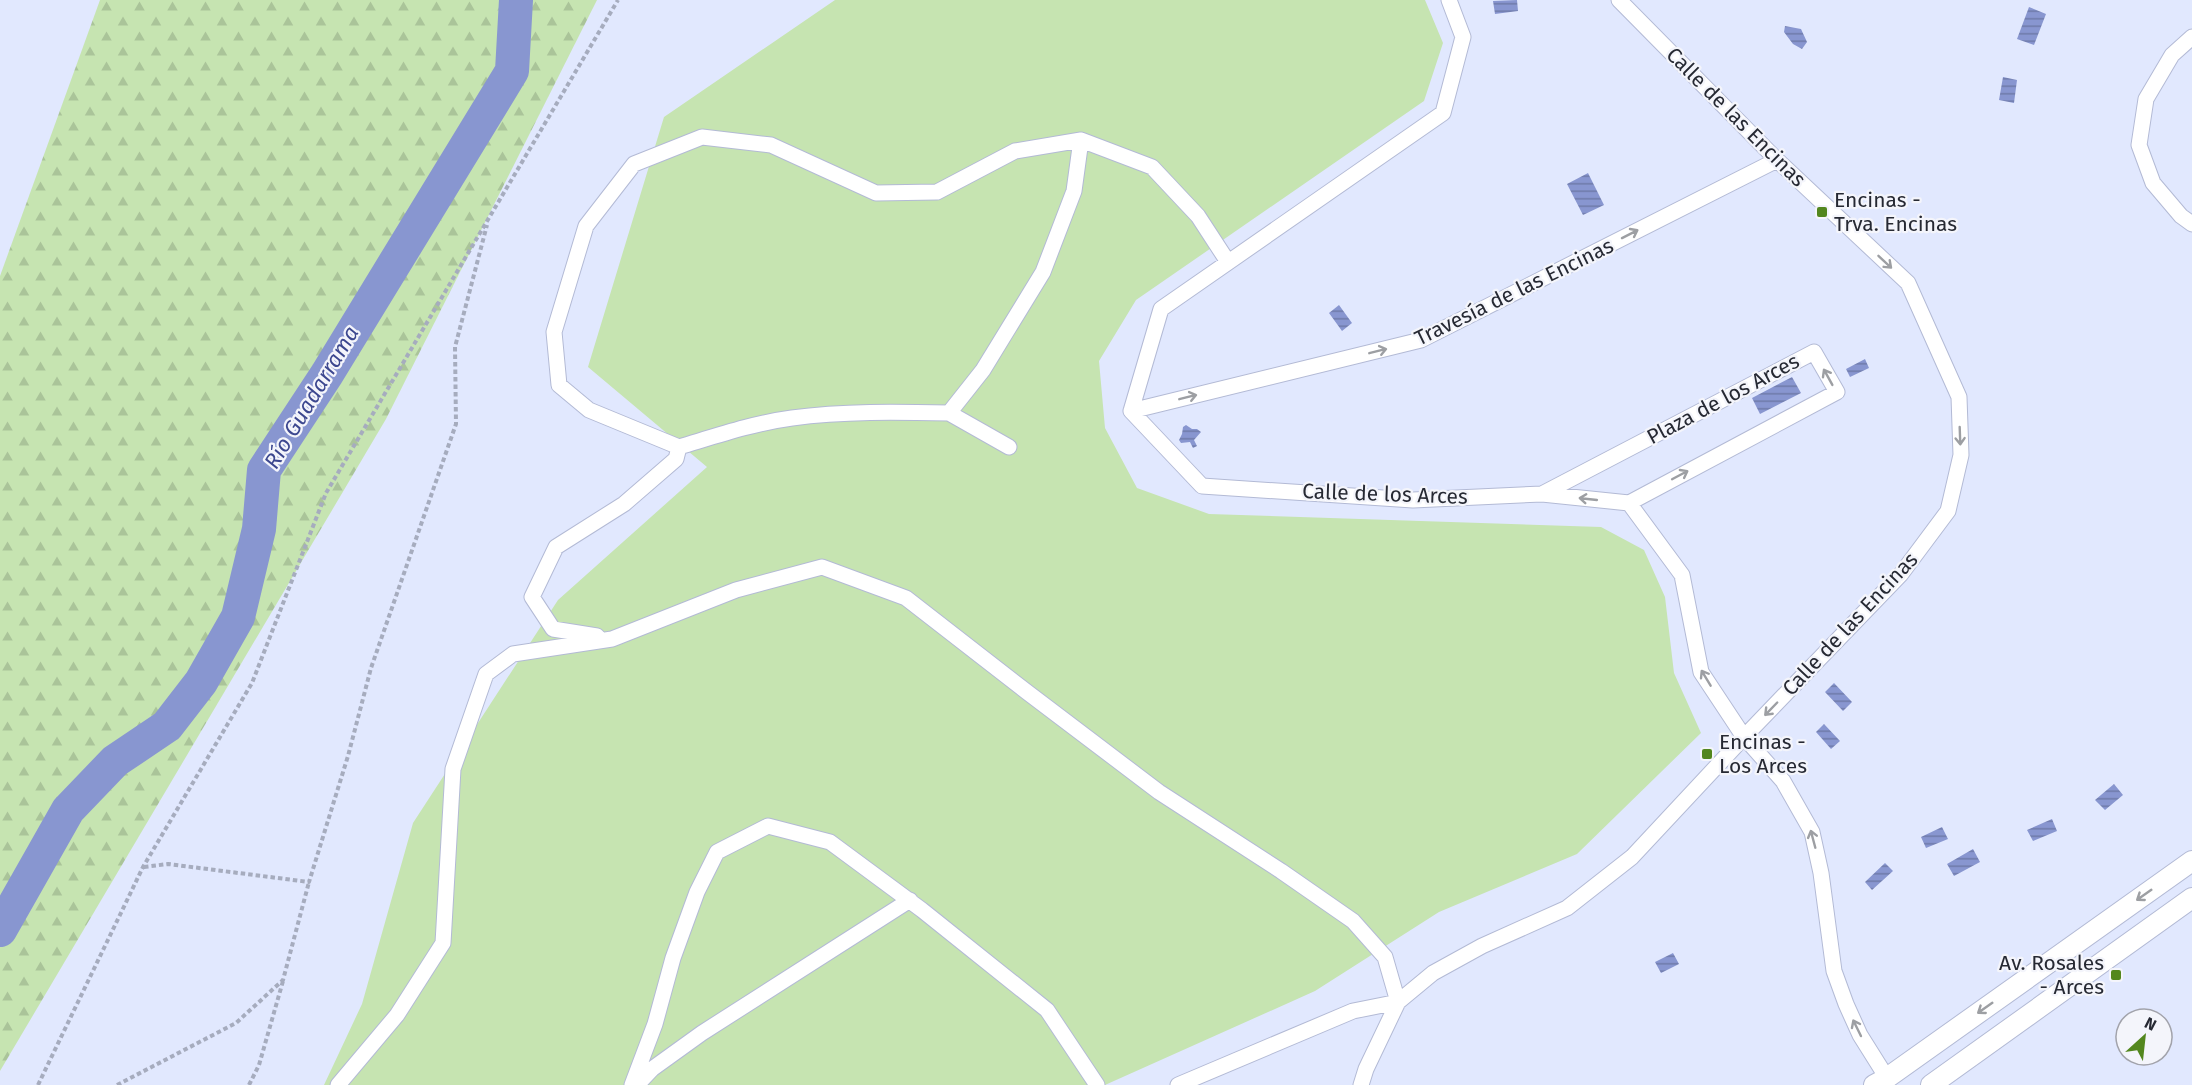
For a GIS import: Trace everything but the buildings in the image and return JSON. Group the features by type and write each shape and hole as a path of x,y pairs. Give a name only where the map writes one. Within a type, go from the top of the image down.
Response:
{"street":[{"path":"1131,411 1161,309 1443,113 1463,37 1449,0"},
{"name":"Calle de las Encinas","path":"1361,1085 1366,1069 1398,1002 1433,973 1482,946 1568,908 1632,857 1901,574 1948,511 1961,455 1959,397 1908,283 1777,160 1619,0"},
{"path":"2192,37 2172,55 2145,99 2139,145 2153,183 2181,216 2192,224"},
{"path":"1009,447 949,413 876,411 790,418 729,432 679,447 589,410 559,385 554,332 586,226 634,164 702,137 771,145 876,193 938,192 1015,151 1081,140 1152,167 1198,216 1228,262"},
{"path":"949,413 983,370 1043,272 1074,191 1081,140"},
{"name":"Travesía de las Encinas","path":"1131,411 1421,340 1777,160"},
{"name":"Plaza de los Arces","path":"1542,494 1814,352 1837,392 1629,503"},
{"name":"Calle de los Arces","path":"1131,411 1202,486 1413,500 1542,494 1629,503"},
{"path":"612,639 553,629 532,597 556,547 624,504 676,459 679,447"},
{"path":"1629,503 1682,575 1701,672 1744,737 1783,781 1812,832 1821,873 1834,971 1880,1082 2192,861"},
{"path":"338,1085 397,1015 442,944 453,769 486,674 513,654 612,639 736,590 822,567 906,598 1159,792 1353,921 1384,957 1398,1002 1353,1011 1178,1085"},
{"path":"632,1085 655,1024 673,958 697,892 717,852 768,826 830,842 910,900 1047,1010 1097,1085"},
{"path":"1931,1085 2192,898"},
{"path":"637,1085 652,1069 702,1033 910,900"}],"path":[{"path":"38,1085 144,867 252,683 326,493 618,0"},
{"path":"249,1085 259,1065 371,668 456,424 455,347 488,218"},
{"path":"144,867 168,864 309,882"},
{"path":"117,1085 236,1023 283,980"}],"green space":[{"path":"100,0 597,0 386,419 0,1071 0,276"},
{"path":"835,0 1425,0 1443,43 1424,101 1136,300 1099,361 1105,428 1137,488 1209,514 1601,527 1644,550 1665,597 1674,673 1701,733 1577,854 1439,912 1315,991 1105,1085 324,1085 362,1004 413,823 558,600 707,467 588,367 664,117"}],"water":[{"path":"1517,0 1518,11 1495,14 1493,1"},
{"path":"2029,7 2046,14 2034,45 2017,39"},
{"path":"1785,26 1801,29 1807,42 1802,49 1793,44 1784,32"},
{"path":"2003,77 2017,80 2014,103 1999,100"},
{"path":"1588,173 1604,205 1583,215 1567,184"},
{"path":"1339,305 1352,323 1342,331 1329,313"},
{"path":"1865,359 1869,368 1850,377 1846,369"},
{"path":"1792,377 1801,393 1760,414 1752,398"},
{"path":"1186,425 1201,432 1194,440 1197,446 1193,448 1190,442 1181,443 1179,440 1183,427"},
{"path":"1834,683 1852,702 1843,711 1825,692"},
{"path":"1824,724 1840,741 1831,749 1816,732"},
{"path":"2114,784 2123,795 2105,810 2095,800"},
{"path":"2052,819 2057,831 2033,841 2027,830"},
{"path":"1942,827 1948,839 1926,848 1921,837"},
{"path":"1973,849 1980,862 1954,876 1947,864"},
{"path":"1885,863 1893,871 1872,890 1865,882"},
{"path":"1673,953 1679,964 1661,973 1655,962"}],"waterway":[{"name":"Río Guadarrama","path":"0,930 68,810 115,761 167,726 201,682 238,617 259,529 264,470 327,374 512,71 516,0"}],"place":[{"name":"Encinas - Trva. Encinas","path":"1822,212"},
{"name":"Encinas - Los Arces","path":"1707,754"},
{"name":"Av. Rosales - Arces","path":"2116,975"}]}
